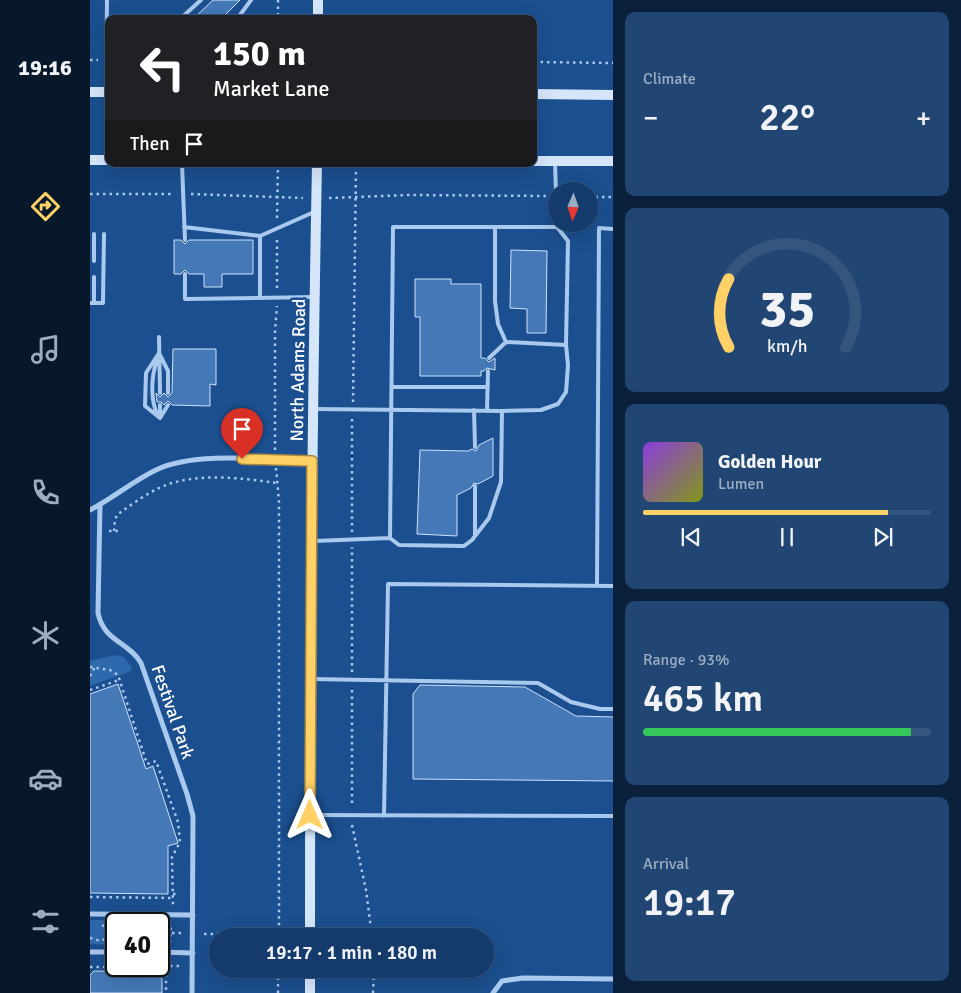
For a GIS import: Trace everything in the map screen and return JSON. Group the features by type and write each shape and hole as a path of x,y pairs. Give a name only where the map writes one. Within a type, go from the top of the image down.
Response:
{"street":[{"path":"318,0 318,15"},
{"path":"90,92 105,92"},
{"path":"537,94 613,95"},
{"path":"90,160 105,160"},
{"path":"537,161 613,161"},
{"name":"North Adams Road","path":"310,928 312,461 317,167"},
{"path":"90,510 156,470 182,462 234,459 312,461"},
{"name":"Festival Park","path":"100,504 98,613 100,624 112,639 132,652 141,663 187,794 194,827 192,993"},
{"path":"90,914 193,915"},
{"path":"90,952 105,952"},
{"path":"170,952 193,953"},
{"path":"310,978 310,993"},
{"path":"493,993 502,981 523,978 613,979"}],"lane":[{"path":"107,0 107,15"},
{"path":"184,15 200,0"},
{"path":"239,15 251,0"},
{"path":"555,161 556,182"},
{"path":"182,167 185,240"},
{"path":"184,227 260,236 316,210"},
{"path":"390,538 393,227 548,226"},
{"path":"495,227 495,301 498,324 506,342"},
{"path":"597,586 599,228 613,228"},
{"path":"314,409 502,411 541,410 558,404 566,392 568,365 566,345 568,241 561,232"},
{"path":"94,234 94,261"},
{"path":"94,277 92,303 103,303 104,234"},
{"path":"260,236 260,297"},
{"path":"185,274 185,299 315,297"},
{"path":"159,337 160,393"},
{"path":"489,358 506,342 566,345"},
{"path":"159,353 168,372 168,393"},
{"path":"159,353 146,373 145,406 160,418"},
{"path":"159,353 153,371 153,406 160,418"},
{"path":"487,411 488,370"},
{"path":"392,387 488,387"},
{"path":"160,405 160,418"},
{"path":"160,418 168,405"},
{"path":"474,410 475,447"},
{"path":"312,541 390,538 400,545 464,546 475,536 489,518 500,482 502,411"},
{"path":"475,486 475,536"},
{"path":"384,816 388,584 613,586"},
{"path":"311,679 538,683 571,702 600,709 613,709"},
{"path":"310,815 613,816"}],"path":[{"path":"278,0 278,15"},
{"path":"537,62 613,63"},
{"path":"275,447 278,167"},
{"path":"356,167 352,409 352,829 366,890 371,928"},
{"path":"354,197 548,195"},
{"path":"598,197 613,197"},
{"path":"277,476 279,928"},
{"path":"114,531 115,520 118,514 160,488 172,483 219,479 277,483"},
{"path":"109,531 118,531"},
{"path":"90,667 116,672 147,764 156,761 178,822 180,842 172,857 173,907"},
{"path":"90,676 95,667"},
{"path":"90,690 119,680"},
{"path":"90,897 173,896 179,894"},
{"path":"170,945 172,933 171,920"},
{"path":"172,933 183,933"},
{"path":"204,934 209,934"},
{"path":"90,938 101,941 105,939"},
{"path":"90,966 105,966"},
{"path":"170,966 182,966"},
{"path":"166,977 166,993"},
{"path":"278,978 278,993"},
{"path":"373,993 374,978"}],"shaded area":[{"path":"115,655 124,657 132,668 131,671 90,686 90,661"},
{"path":"90,920 105,920 105,945 90,944"}],"building":[{"path":"213,0 240,0 225,15 197,15"},
{"path":"174,240 181,240 185,244 189,240 253,240 253,274 222,274 222,287 204,287 204,274 189,274 185,270 181,274 174,274"},
{"path":"511,250 547,251 546,333 527,333 527,309 510,308"},
{"path":"415,279 451,279 451,284 481,284 481,358 485,358 489,362 495,358 495,370 487,368 481,371 481,376 420,376 420,317 415,317"},
{"path":"173,349 216,349 216,385 210,384 210,406 172,405 168,401 164,405 161,402 157,402 156,393 160,397 164,393 168,397 172,393"},
{"path":"493,438 493,476 478,484 474,483 471,488 457,495 457,536 417,534 420,450 468,451 472,449 476,451 479,445"},
{"path":"118,684 146,769 153,766 178,843 168,846 168,894 90,893 90,694"},
{"path":"420,685 525,687 576,716 613,717 613,781 413,779 413,694"},
{"path":"94,971 105,971 105,977 160,977 162,979 162,993 90,993 90,975"}],"route":[{"path":"242,459 312,461 310,815"}]}
